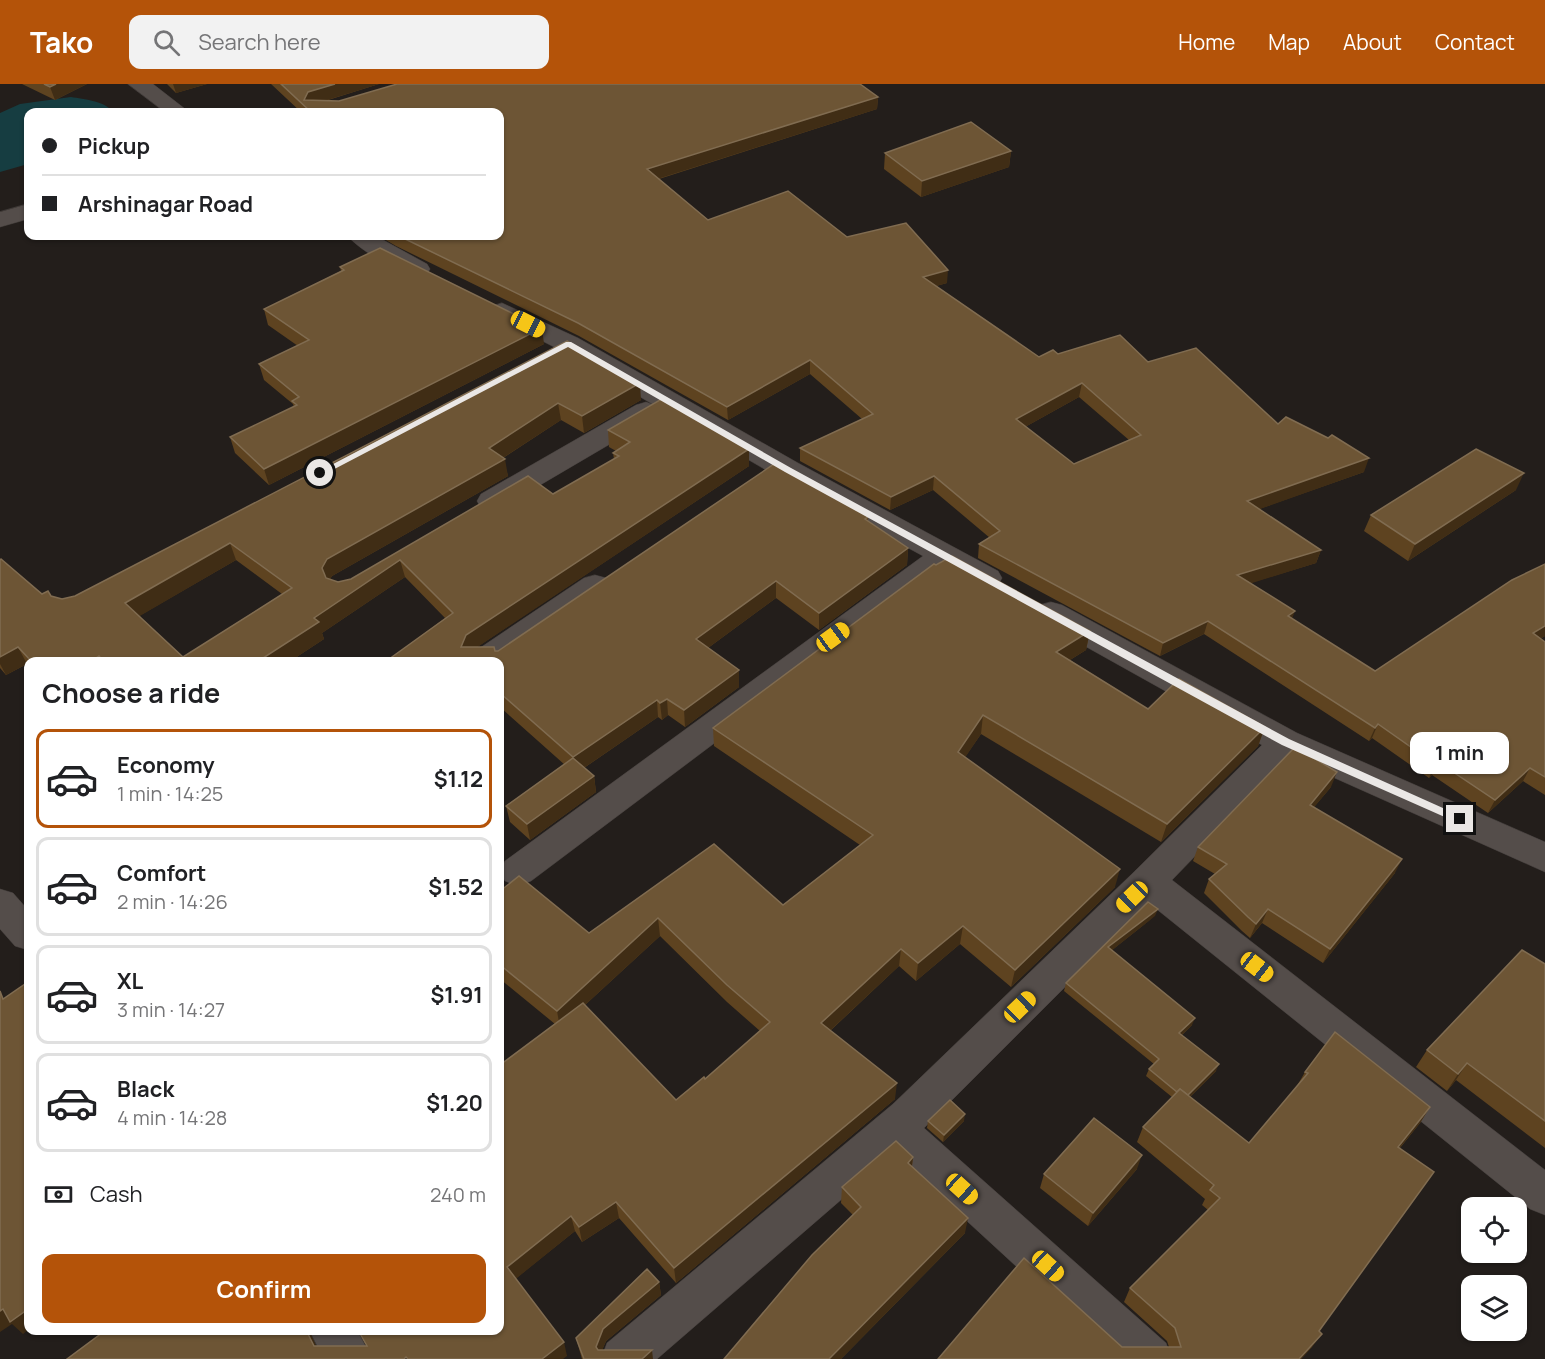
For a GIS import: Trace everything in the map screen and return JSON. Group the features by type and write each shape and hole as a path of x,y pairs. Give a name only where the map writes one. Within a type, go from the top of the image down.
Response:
{"street":[{"path":"139,84 172,108"},
{"path":"0,220 24,212"},
{"path":"366,240 386,253 447,283"},
{"path":"477,298 568,344 777,463 1285,742 1545,858"},
{"path":"537,361 568,344"},
{"path":"465,516 666,400"},
{"path":"747,483 777,463"},
{"path":"518,871 945,555"},
{"path":"489,657 620,569"},
{"path":"623,1359 894,1127 1148,882 1285,742"},
{"path":"1148,882 1545,1195"},
{"path":"0,904 24,931"},
{"path":"894,1127 1150,1359"},
{"path":"334,1335 350,1359"}],"water":[{"path":"71,97 100,103 109,108 24,108 24,165 0,172 0,113 20,104"}],"building":[{"path":"281,84 335,84 308,92 304,100 339,101 397,84 860,84 878,97 647,169 708,220 788,191 847,237 906,223 948,270 923,277 1039,357 1053,350 1058,354 1120,335 1148,362 1196,348 1278,424 1286,417 1328,438 1332,435 1369,458 1247,501 1321,550 1237,575 1295,611 1288,616 1375,671 1512,580 1545,564 1545,626 1533,633 1545,642 1545,777 1530,768 1495,800 1438,762 1435,764 1378,724 1375,728 1208,621 1163,643 979,544 1000,531 934,476 891,497 800,448 873,414 810,360 727,407 578,323 407,240 504,240 504,108 307,108","holes":["1082,383 1141,435 1074,464 1016,419"]},
{"path":"971,122 1011,151 922,181 885,153"},
{"path":"380,248 542,328 264,469 230,437 297,405 292,401 299,397 259,364 309,340 264,309 344,270 340,267"},
{"path":"567,341 640,383 582,416 558,403 489,448 505,459 327,559 322,568 326,578 338,582 351,579 528,476 553,494 619,456 613,453 630,442 608,430 665,397 749,449 466,635 461,647 494,647 495,651 498,651 777,462 861,508 857,509 868,517 865,519 908,548 819,613 776,581 696,639 739,670 684,710 667,699 660,703 657,700 573,757 504,697 504,657 392,657 453,613 400,560 314,618 319,622 265,657 183,657 100,657 99,656 27,657 18,647 0,657 1,559 42,594 48,591 51,596 62,599 75,596","holes":["230,543 292,588 183,657 125,603"]},
{"path":"1476,449 1524,473 1415,544 1371,515"},
{"path":"952,556 1090,631 1056,652 1148,709 1179,679 1265,727 1167,824 983,715 958,752 1120,869 1015,970 963,926 918,963 901,949 821,1023 897,1083 674,1268 616,1202 579,1227 571,1216 507,1267 564,1342 542,1359 408,1359 406,1357 404,1359 67,1359 99,1335 308,1335 314,1346 367,1346 361,1335 504,1335 504,1062 583,1003 676,1100 704,1077 705,1079 770,1022 727,985 658,918 557,1011 504,968 504,888 519,876 589,933 714,844 783,905 873,835 713,728 934,564"},
{"path":"1295,747 1337,772 1310,805 1402,859 1330,949 1268,909 1256,924 1209,879 1227,864 1198,847"},
{"path":"573,758 594,776 527,824 506,806"},
{"path":"1148,902 1158,909 1108,947 1195,1018 1179,1033 1219,1064 1188,1095 1180,1089 1177,1092 1149,1069 1159,1059 1066,983"},
{"path":"1522,950 1545,964 1545,1121 1467,1063 1458,1074 1427,1050"},
{"path":"24,985 24,1312 10,1322 3,1309 0,1311 0,991 3,999"},
{"path":"1335,1032 1430,1107 1398,1147 1434,1172 1319,1331 1322,1334 1299,1359 938,1359 1024,1258 1122,1347 1181,1347 1175,1328 1130,1288 1220,1198 1210,1190 1214,1185 1143,1127 1180,1089 1249,1143 1308,1073 1305,1072"},
{"path":"950,1100 965,1114 944,1135 928,1121"},
{"path":"1094,1118 1142,1155 1093,1213 1044,1174"},
{"path":"896,1141 913,1157 908,1163 968,1218 829,1359 724,1359 812,1255 861,1207 842,1187"},
{"path":"647,1269 659,1282 603,1329 596,1347 598,1350 652,1350 642,1359 584,1359 576,1338"}],"route":[{"path":"320,473 568,344 788,470 1285,742 1460,819"}]}
